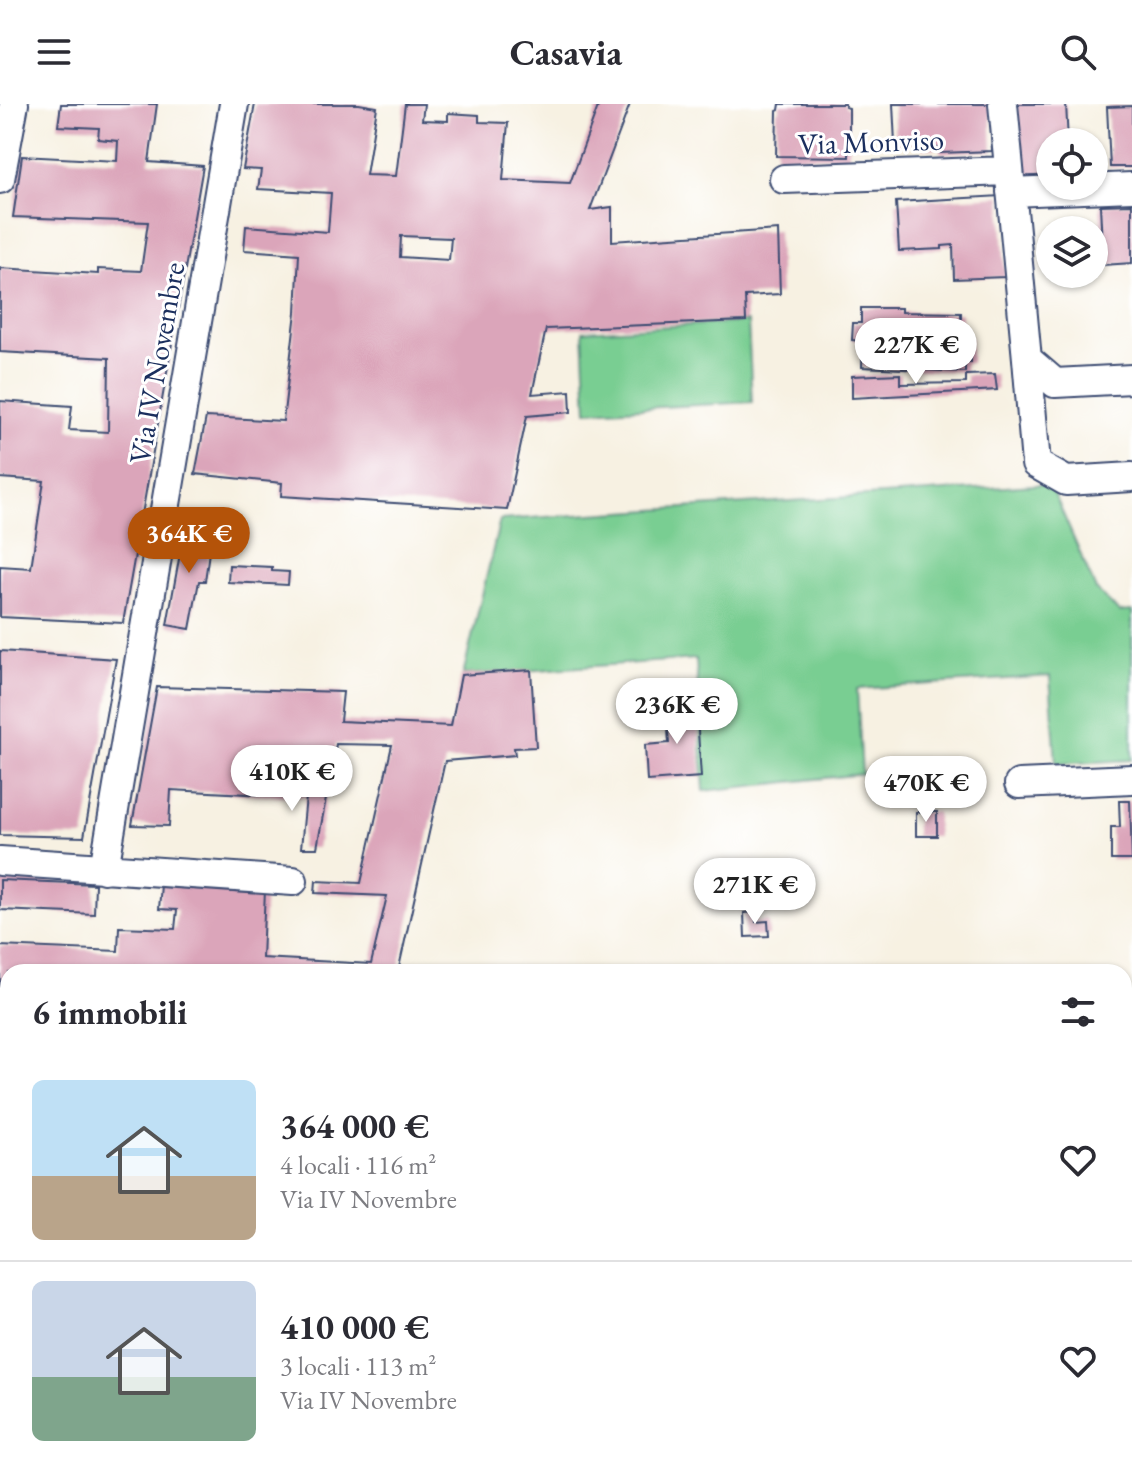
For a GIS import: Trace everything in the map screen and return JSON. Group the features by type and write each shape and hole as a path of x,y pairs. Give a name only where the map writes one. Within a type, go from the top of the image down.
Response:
{"street":[{"path":"0,179 14,104"},
{"name":"Via IV Novembre","path":"104,869 234,104"},
{"path":"1003,104 1036,464 1066,481 1132,477"},
{"name":"Via Monviso","path":"784,179 1132,187"},
{"path":"1027,359 1055,383 1132,379"},
{"path":"1019,784 1132,779"},
{"path":"0,861 293,881"}],"green space":[{"path":"748,322 752,402 587,411 583,331"},
{"path":"1050,484 1096,590 1119,612 1132,611 1132,760 1056,764 1050,676 857,689 862,774 704,791 696,659 463,675 500,520"}],"building":[{"path":"61,104 157,104 149,162 203,166 123,623 0,617 0,566 31,568 44,481 0,478 0,401 72,406 69,430 108,432 109,358 0,352 0,268 98,274 98,269 141,271 148,222 13,217 22,156 117,161 118,141 98,139 99,128 58,126"},
{"path":"255,104 359,104 377,107 366,175 396,176 405,104 424,104 422,120 448,121 448,113 479,115 479,122 508,123 503,180 570,183 599,104 630,104 590,210 612,207 612,241 778,230 780,294 745,296 746,321 546,329 532,394 570,391 571,412 527,416 507,510 281,496 282,483 195,474 206,417 283,421 296,312 299,254 244,250 246,226 328,232 331,193 258,189 261,170 243,169","holes":["401,236 451,238 449,260 400,257"]},
{"path":"780,104 845,104 849,108 849,157 776,156 777,111"},
{"path":"893,104 990,104 992,151 940,153 940,148 924,149 923,142 895,143"},
{"path":"1017,104 1066,104 1067,128 1036,128 1036,176 1020,177"},
{"path":"1132,106 1132,167 1110,167 1107,107"},
{"path":"1001,196 1005,277 954,279 953,245 942,246 942,249 899,251 896,202"},
{"path":"1132,204 1132,263 1108,265 1108,216 1101,216 1100,205"},
{"path":"861,308 961,313 961,338 971,338 971,363 965,363 965,372 862,367 863,341 852,340 853,323 861,323"},
{"path":"900,374 900,384 966,383 966,375 995,374 997,390 852,398 852,376"},
{"path":"185,526 212,530 205,581 199,581 190,629 167,625"},
{"path":"229,565 272,567 272,571 289,572 288,585 228,582"},
{"path":"0,651 116,659 84,837 0,835"},
{"path":"531,670 536,747 514,748 515,755 445,761 400,964 371,964 387,896 315,893 316,881 361,883 392,745 336,744 317,848 301,848 306,797 171,790 169,826 132,825 157,687 343,692 340,721 451,726 461,675"},
{"path":"696,700 701,777 647,781 645,745 669,743 666,702"},
{"path":"1119,801 1130,801 1132,860 1111,860 1111,827 1120,827"},
{"path":"916,812 937,812 937,836 916,836"},
{"path":"0,880 95,884 94,914 0,910"},
{"path":"161,885 265,890 262,958 371,964 0,964 0,946 118,951 119,927 175,929 177,910 159,909"},
{"path":"756,912 756,922 768,921 769,936 745,937 744,913"}]}
